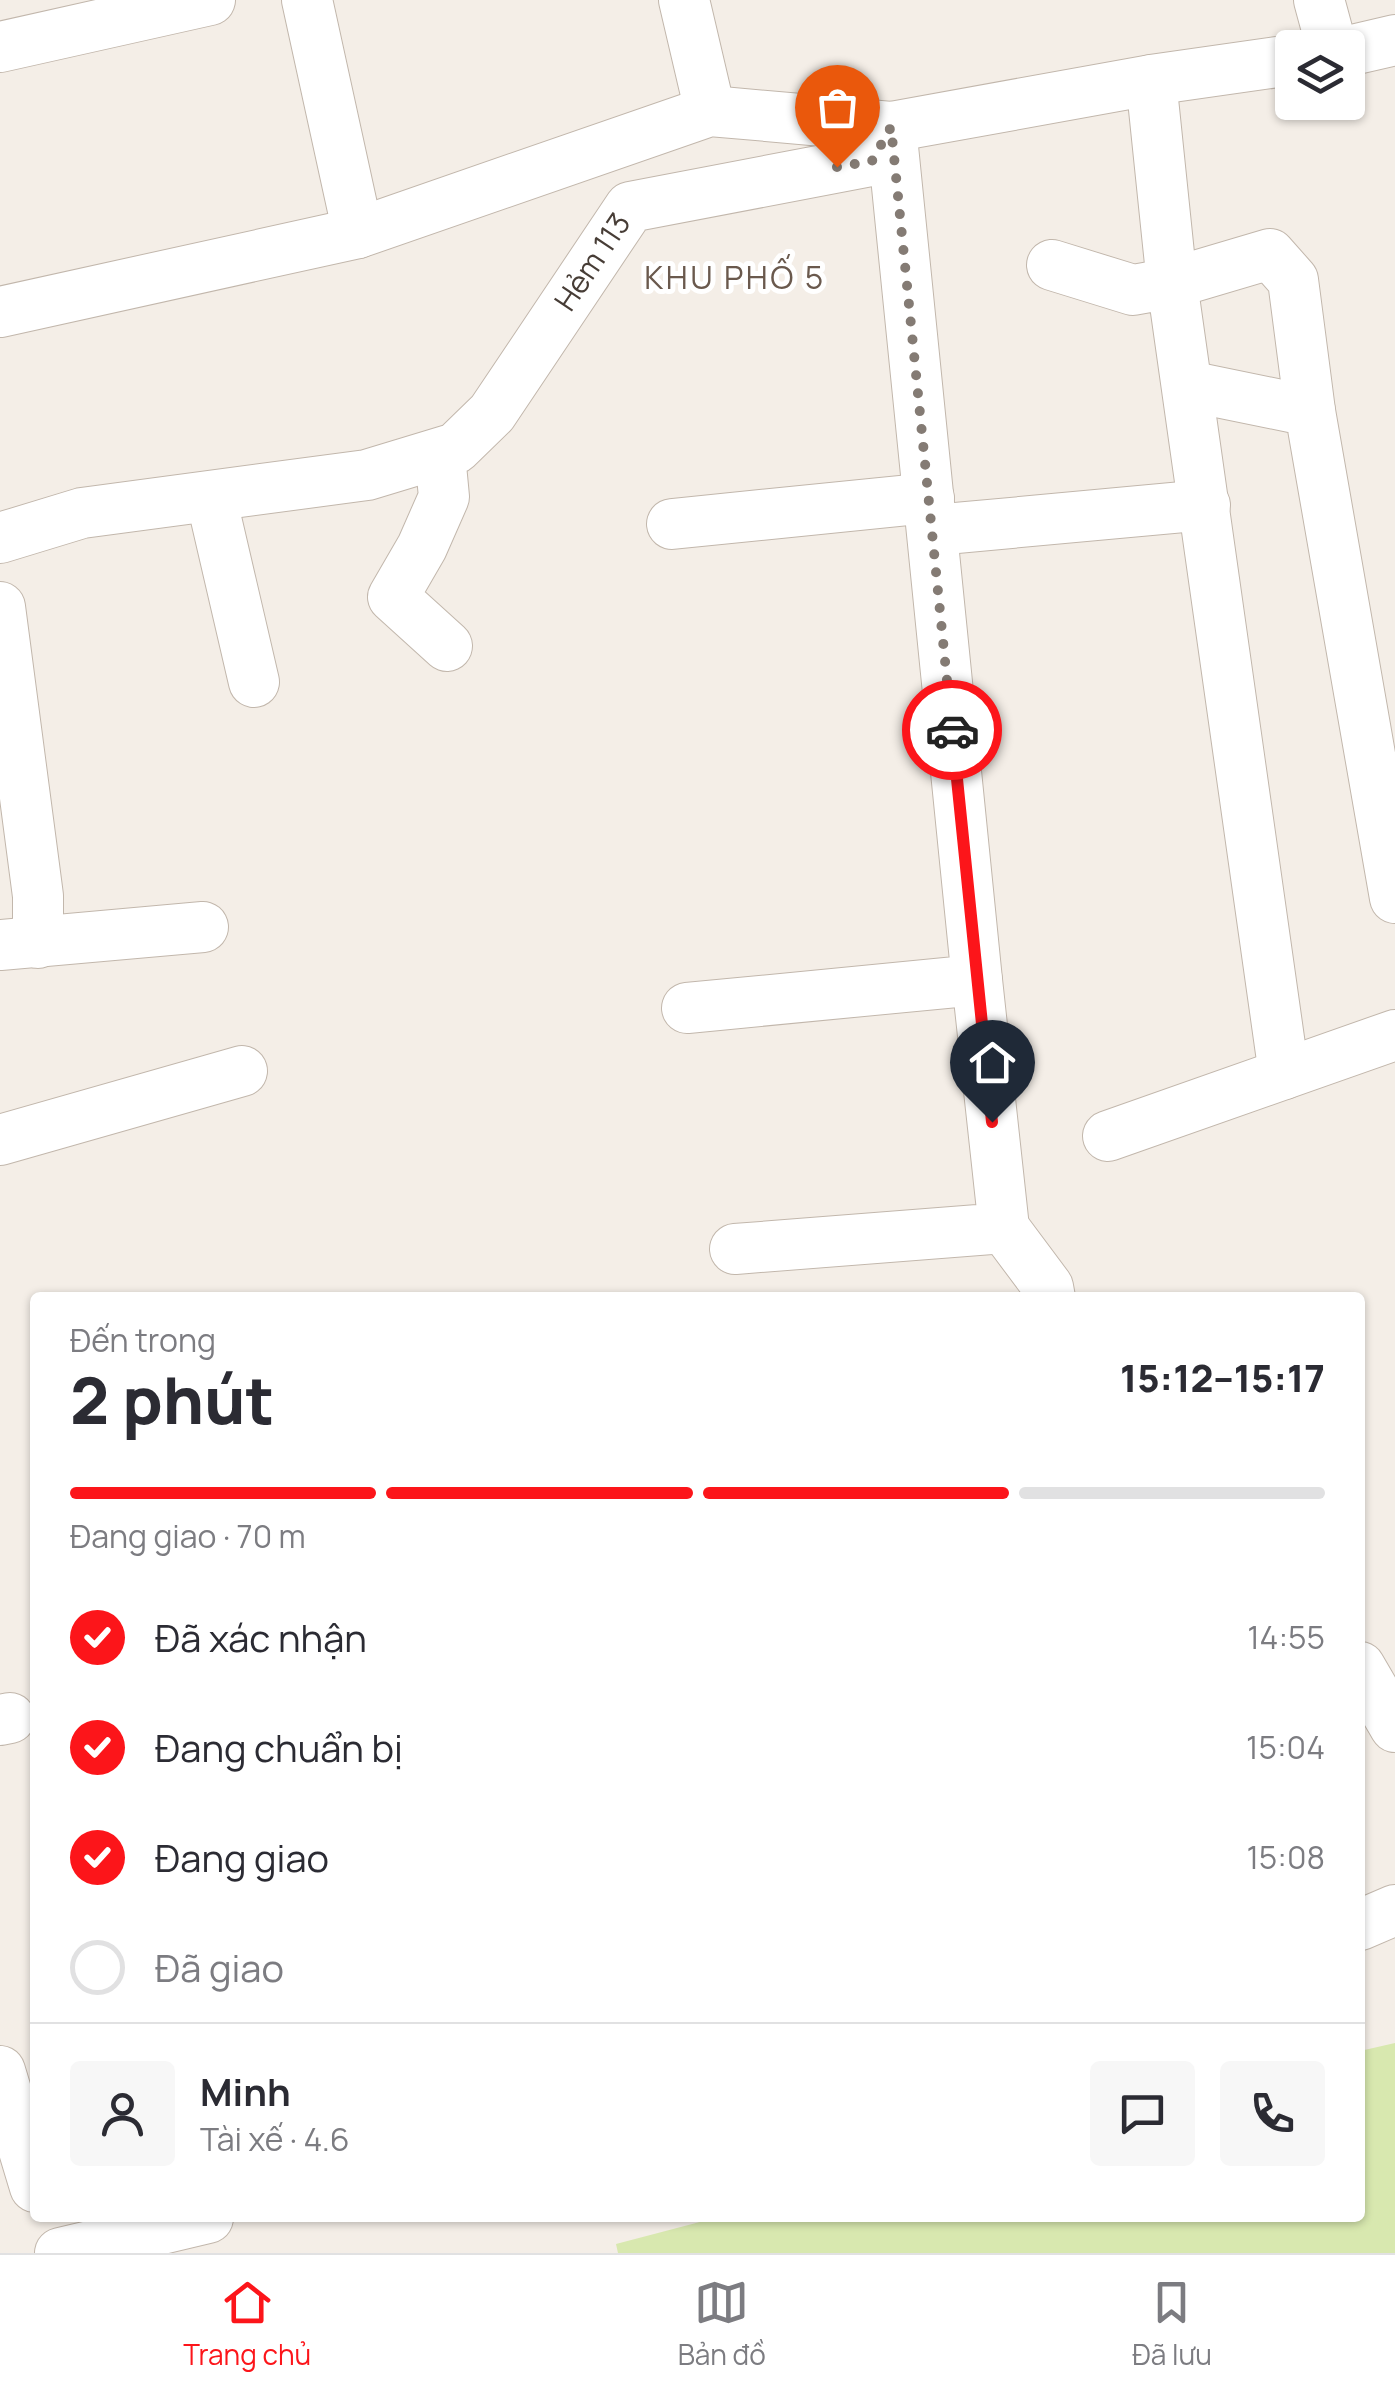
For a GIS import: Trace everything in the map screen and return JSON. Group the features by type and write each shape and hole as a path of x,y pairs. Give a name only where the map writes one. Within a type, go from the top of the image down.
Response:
{"street":[{"path":"0,47 210,0"},
{"path":"307,0 358,233"},
{"path":"684,0 710,111"},
{"path":"1319,0 1327,30"},
{"path":"1365,47 1395,40"},
{"path":"0,312 358,233 710,111 891,127 1151,80 1275,62"},
{"path":"1151,80 1172,282 1284,1074"},
{"path":"891,127 943,513 977,980 1004,1228 1049,1292"},
{"name":"Hẻm 113","path":"0,538 82,513 368,475 440,455 469,440 483,425 630,207 872,161 891,127"},
{"path":"1052,265 1133,290 1270,254 1293,280 1310,411 1395,898"},
{"path":"1188,386 1310,411"},
{"path":"440,455 444,497 422,547 392,597 447,646"},
{"path":"211,497 254,682"},
{"path":"672,524 1205,505"},
{"path":"0,607 38,896 19,944 203,927"},
{"path":"687,1008 977,980"},
{"path":"1108,1136 1395,1035"},
{"path":"0,1140 242,1071"},
{"path":"735,1249 1004,1228"},
{"path":"1365,1675 1395,1726"},
{"path":"1365,1923 1395,1910"},
{"path":"0,2070 30,2170"},
{"path":"45,2222 57,2253 191,2222"}],"green space":[{"path":"1395,2043 1395,2253 618,2253 616,2244 700,2222 1365,2222 1365,2050"}],"way so far":[{"path":"837,167 872,161 891,127 952,730"}],"district":[{"name":"KHU PHỐ 5","path":"735,278"}],"route":[{"path":"952,730 992,1122"}]}
